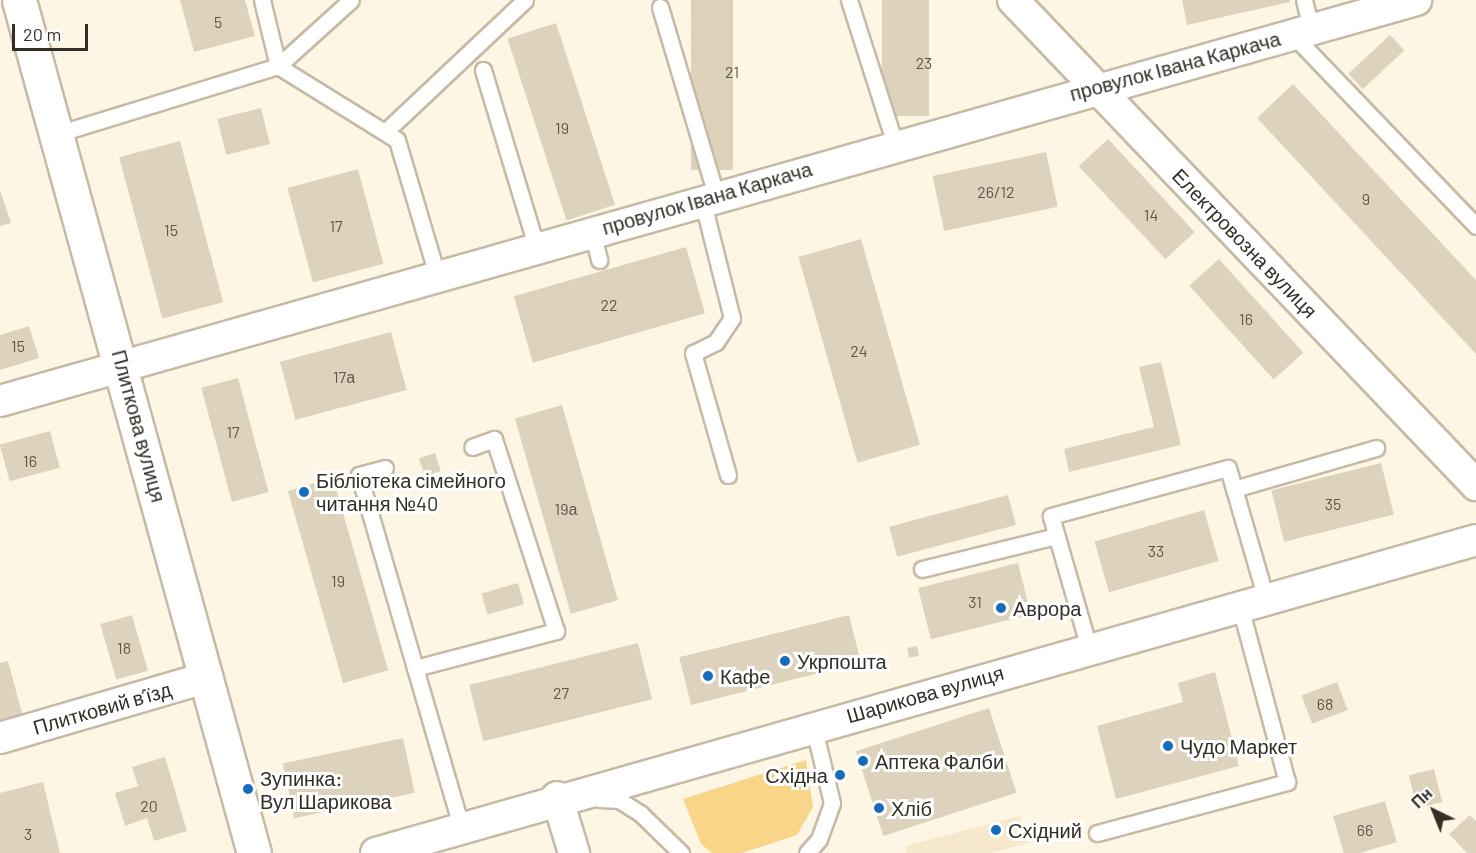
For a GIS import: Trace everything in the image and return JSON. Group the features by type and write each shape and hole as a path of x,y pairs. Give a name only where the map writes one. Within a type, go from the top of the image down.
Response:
{"street":[{"name":"Плиткова вулиця","path":"19,0 123,364 205,678 254,853"},
{"name":"Електровозна вулиця","path":"1013,0 1476,485"},
{"name":"провулок Івана Каркача","path":"0,401 1096,86 1302,21 1416,0"},
{"name":"Шарикова вулиця","path":"376,853 557,797 1476,540"},
{"name":"Плитковий в’їзд","path":"0,738 205,678"},
{"path":"557,797 574,853"}],"lane":[{"path":"262,0 278,66 386,131 397,140 437,275"},
{"path":"57,134 278,66 351,0"},
{"path":"386,131 525,0"},
{"path":"849,0 895,144"},
{"path":"660,7 709,197 732,318 716,342 693,353 728,475"},
{"path":"1302,21 1476,226"},
{"path":"483,70 537,246"},
{"path":"592,231 599,260"},
{"path":"415,668 556,631 494,439 472,447"},
{"path":"1234,489 1376,448"},
{"path":"385,468 359,475 461,827"},
{"path":"1089,648 1051,516 1228,468 1234,489 1287,782 1097,833"},
{"path":"922,569 1056,536"},
{"path":"807,853 819,838 832,803 813,725"},
{"path":"557,797 619,800 681,853"}],"shaded area":[{"path":"806,760 813,807 797,835 742,853 712,853 701,844 683,799"},
{"name":"Східний","path":"1020,816 1028,843 991,853 907,853 905,846"}],"building":[{"path":"180,0 245,0 255,36 194,52"},
{"path":"691,0 733,0 733,170 691,170"},
{"path":"882,0 929,0 929,116 882,116"},
{"path":"1182,0 1290,0 1290,2 1187,25"},
{"path":"556,23 615,205 567,220 507,39"},
{"path":"1390,35 1404,50 1363,89 1348,74"},
{"path":"1293,84 1476,280 1476,354 1257,118"},
{"path":"261,108 270,144 226,155 217,119"},
{"path":"1108,139 1195,232 1165,259 1079,166"},
{"path":"180,141 223,302 162,319 119,157"},
{"path":"1046,152 1058,207 944,231 933,176"},
{"path":"358,169 383,264 313,283 287,188"},
{"path":"0,190 11,223 0,226"},
{"path":"861,239 920,445 858,463 799,257"},
{"path":"686,247 705,313 533,363 514,296"},
{"path":"1219,259 1303,353 1274,379 1189,286"},
{"path":"29,326 39,358 0,370 0,335"},
{"path":"391,332 407,390 295,420 280,362"},
{"path":"1161,362 1181,445 1069,472 1064,449 1154,427 1139,367"},
{"path":"238,378 269,492 232,502 201,388"},
{"path":"562,405 618,600 571,614 515,419"},
{"path":"50,431 60,468 10,481 0,444"},
{"path":"435,453 441,471 425,476 419,458"},
{"path":"1381,463 1394,514 1284,542 1271,490"},
{"path":"333,478 388,670 343,683 288,491"},
{"path":"1008,495 1016,525 897,557 889,527"},
{"path":"1204,510 1219,561 1109,592 1094,541"},
{"path":"1018,563 1031,614 931,639 918,588"},
{"path":"518,583 524,604 488,615 481,593"},
{"path":"132,615 148,671 116,680 100,624"},
{"path":"849,615 861,663 691,705 679,657"},
{"path":"638,643 652,699 483,741 469,685"},
{"path":"917,646 919,656 909,658 907,648"},
{"path":"8,661 23,717 0,724 0,663"},
{"name":"Чудо Маркет","path":"1215,672 1239,766 1116,799 1097,726 1183,702 1178,683"},
{"path":"1337,682 1348,710 1312,724 1302,696"},
{"path":"989,708 1017,793 883,836 856,751"},
{"path":"403,738 415,793 294,818 283,764"},
{"path":"165,757 187,831 154,841 147,818 125,826 115,793 138,786 132,767"},
{"path":"1434,769 1442,802 1417,808 1409,775"},
{"path":"43,782 60,853 0,853 0,793"},
{"path":"1385,801 1397,842 1360,853 1344,853 1333,816"},
{"path":"1470,815 1476,821 1476,853 1467,853 1449,834"}],"place":[{"name":"Бібліотека сімейного читання №40","path":"304,492"},
{"name":"Аврора","path":"1001,608"},
{"name":"Укрпошта","path":"785,661"},
{"name":"Кафе","path":"708,676"},
{"name":"Чудо Маркет","path":"1168,746"},
{"name":"Аптека Фалби","path":"863,761"},
{"name":"Східна","path":"840,775"},
{"name":"Зупинка: Вул Шарикова","path":"248,789"},
{"name":"Хліб","path":"879,808"},
{"name":"Східний","path":"996,830"}]}
